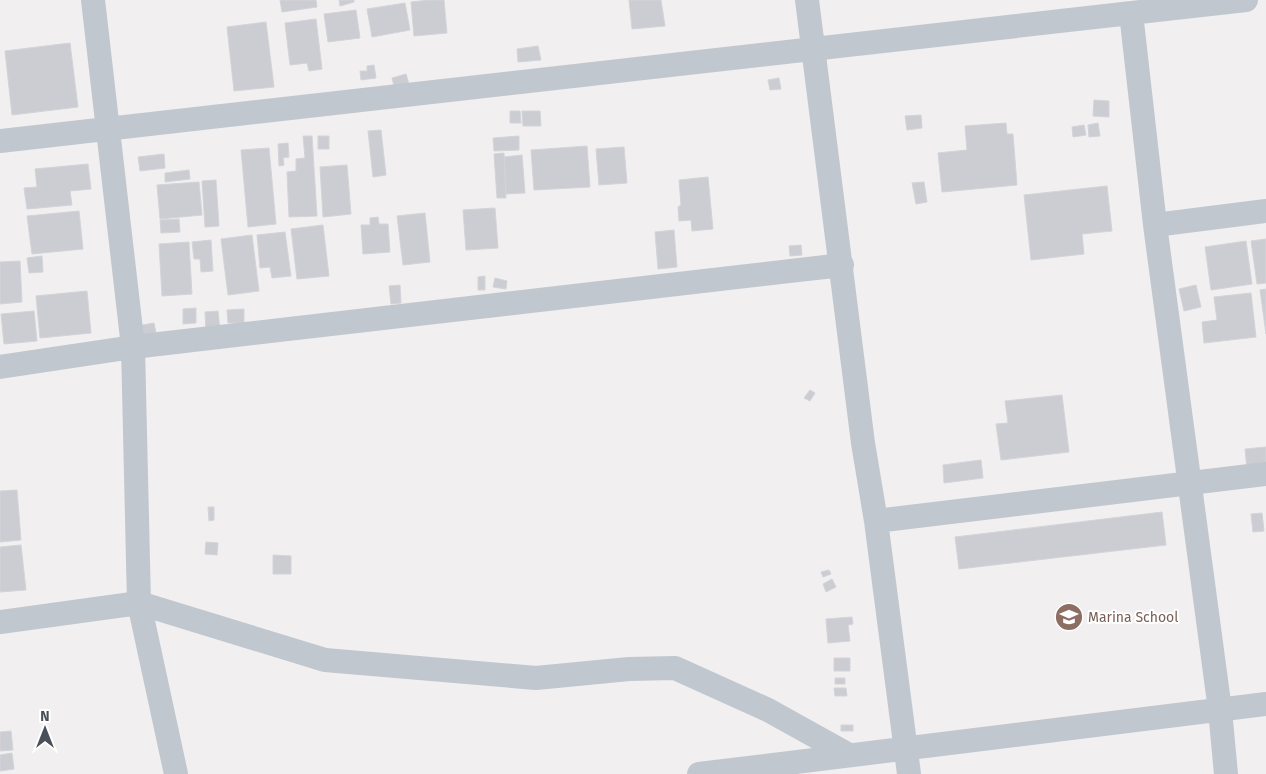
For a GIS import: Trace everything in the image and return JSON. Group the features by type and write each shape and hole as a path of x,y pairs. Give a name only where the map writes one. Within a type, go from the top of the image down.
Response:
{"street":[{"path":"93,0 133,347 139,603 176,774"},
{"path":"807,0 863,443 876,521 909,774"},
{"path":"0,140 1246,0"},
{"path":"1131,13 1155,225 1220,710 1226,774"},
{"path":"1155,225 1266,211"},
{"path":"0,367 133,347 842,265"},
{"path":"876,521 1266,474"},
{"path":"0,622 139,603 326,660 536,678 675,668 768,710 849,755"},
{"path":"699,774 1266,704"}],"building":[{"path":"280,0 316,0 317,7 282,12"},
{"path":"339,0 354,0 354,2 340,6"},
{"path":"444,0 447,33 414,36 411,2"},
{"path":"629,0 661,0 665,26 632,29"},
{"path":"405,3 410,30 372,37 367,9"},
{"path":"356,10 360,38 328,42 324,14"},
{"path":"316,19 322,69 309,71 307,63 290,65 285,23"},
{"path":"266,22 274,87 234,91 227,27"},
{"path":"70,43 78,107 12,115 5,51"},
{"path":"538,46 541,60 518,62 517,49"},
{"path":"374,65 376,78 361,80 360,71 367,71 367,66"},
{"path":"406,74 411,91 396,94 392,78"},
{"path":"779,78 781,89 770,90 768,80"},
{"path":"1094,100 1109,101 1109,117 1093,116"},
{"path":"510,111 520,111 521,123 510,123"},
{"path":"522,111 540,111 541,126 523,126"},
{"path":"921,115 922,128 907,130 905,116"},
{"path":"1006,123 1007,134 1013,134 1017,185 942,192 938,153 967,150 965,126"},
{"path":"1098,123 1100,136 1089,137 1088,125"},
{"path":"1084,125 1086,135 1073,137 1072,127"},
{"path":"381,130 386,175 373,177 368,131"},
{"path":"303,136 312,136 317,216 289,217 287,172 296,171 296,159 305,158"},
{"path":"318,136 329,136 329,149 318,149"},
{"path":"519,136 519,150 494,151 493,138"},
{"path":"288,143 289,157 283,158 284,165 279,166 278,144"},
{"path":"587,146 590,187 534,190 531,150"},
{"path":"624,147 627,183 599,185 596,149"},
{"path":"269,148 276,224 248,227 241,150"},
{"path":"504,153 506,198 497,198 494,154"},
{"path":"164,154 165,168 140,171 138,157"},
{"path":"522,155 525,193 506,194 504,157"},
{"path":"88,164 91,189 70,191 72,205 27,209 24,188 37,187 35,169"},
{"path":"347,165 351,214 323,217 320,167"},
{"path":"189,170 190,179 165,182 165,173"},
{"path":"708,177 713,229 692,231 691,220 679,221 678,207 681,205 679,180"},
{"path":"216,180 219,226 205,227 202,181"},
{"path":"199,182 202,215 160,219 157,185"},
{"path":"924,182 927,202 916,204 912,183"},
{"path":"1107,186 1112,231 1082,234 1084,254 1031,260 1024,195"},
{"path":"495,208 498,248 466,250 463,210"},
{"path":"79,211 83,249 32,254 27,216"},
{"path":"425,213 430,262 403,265 397,216"},
{"path":"378,217 379,224 388,224 390,252 363,254 361,225 370,225 370,218"},
{"path":"179,219 180,232 161,233 160,220"},
{"path":"323,225 329,276 297,279 291,229"},
{"path":"674,230 677,267 658,269 655,232"},
{"path":"285,232 291,276 272,278 270,267 260,268 257,235"},
{"path":"252,235 259,291 228,295 221,239"},
{"path":"1266,239 1266,283 1257,284 1251,241"},
{"path":"211,240 213,271 201,272 200,259 194,259 192,242"},
{"path":"1246,241 1252,284 1211,290 1205,247"},
{"path":"189,242 192,294 162,296 159,244"},
{"path":"801,245 802,255 790,256 789,246"},
{"path":"42,256 43,272 29,273 27,258"},
{"path":"20,261 22,302 0,304 0,262"},
{"path":"485,276 485,290 478,290 478,277"},
{"path":"495,278 507,281 506,289 493,287"},
{"path":"400,285 401,303 391,304 389,286"},
{"path":"1196,285 1201,307 1184,311 1179,289"},
{"path":"1266,289 1266,334 1260,290"},
{"path":"87,291 91,333 40,338 36,296"},
{"path":"1251,293 1256,337 1204,343 1202,322 1217,320 1214,297"},
{"path":"196,308 196,323 183,324 183,309"},
{"path":"244,309 244,323 228,323 227,310"},
{"path":"34,311 37,341 4,344 1,314"},
{"path":"218,311 220,331 206,332 205,312"},
{"path":"154,323 157,338 140,341 137,326"},
{"path":"810,390 815,393 810,401 804,398"},
{"path":"1062,395 1069,452 1001,460 996,424 1008,423 1005,401"},
{"path":"1266,447 1266,467 1247,469 1245,449"},
{"path":"981,460 983,478 944,483 943,465"},
{"path":"17,490 21,540 0,542 0,491"},
{"path":"208,507 214,507 214,520 209,521"},
{"path":"1162,512 1166,545 959,569 955,537"},
{"path":"1262,513 1264,531 1253,532 1251,514"},
{"path":"206,542 218,543 217,555 205,554"},
{"path":"21,545 26,590 0,592 0,547"},
{"path":"273,555 291,556 291,574 273,574"},
{"path":"829,570 831,574 823,577 821,572"},
{"path":"832,579 836,587 826,592 823,584"},
{"path":"852,617 853,624 848,625 850,641 828,643 826,619"},
{"path":"834,658 850,658 850,671 834,671"},
{"path":"835,678 845,678 845,684 835,684"},
{"path":"834,688 846,688 847,696 835,696"},
{"path":"841,725 853,725 853,731 841,731"},
{"path":"11,731 13,750 0,751 0,732"},
{"path":"12,753 14,769 0,771 0,755"}],"place":[{"name":"Marina School","path":"1069,617"}]}
